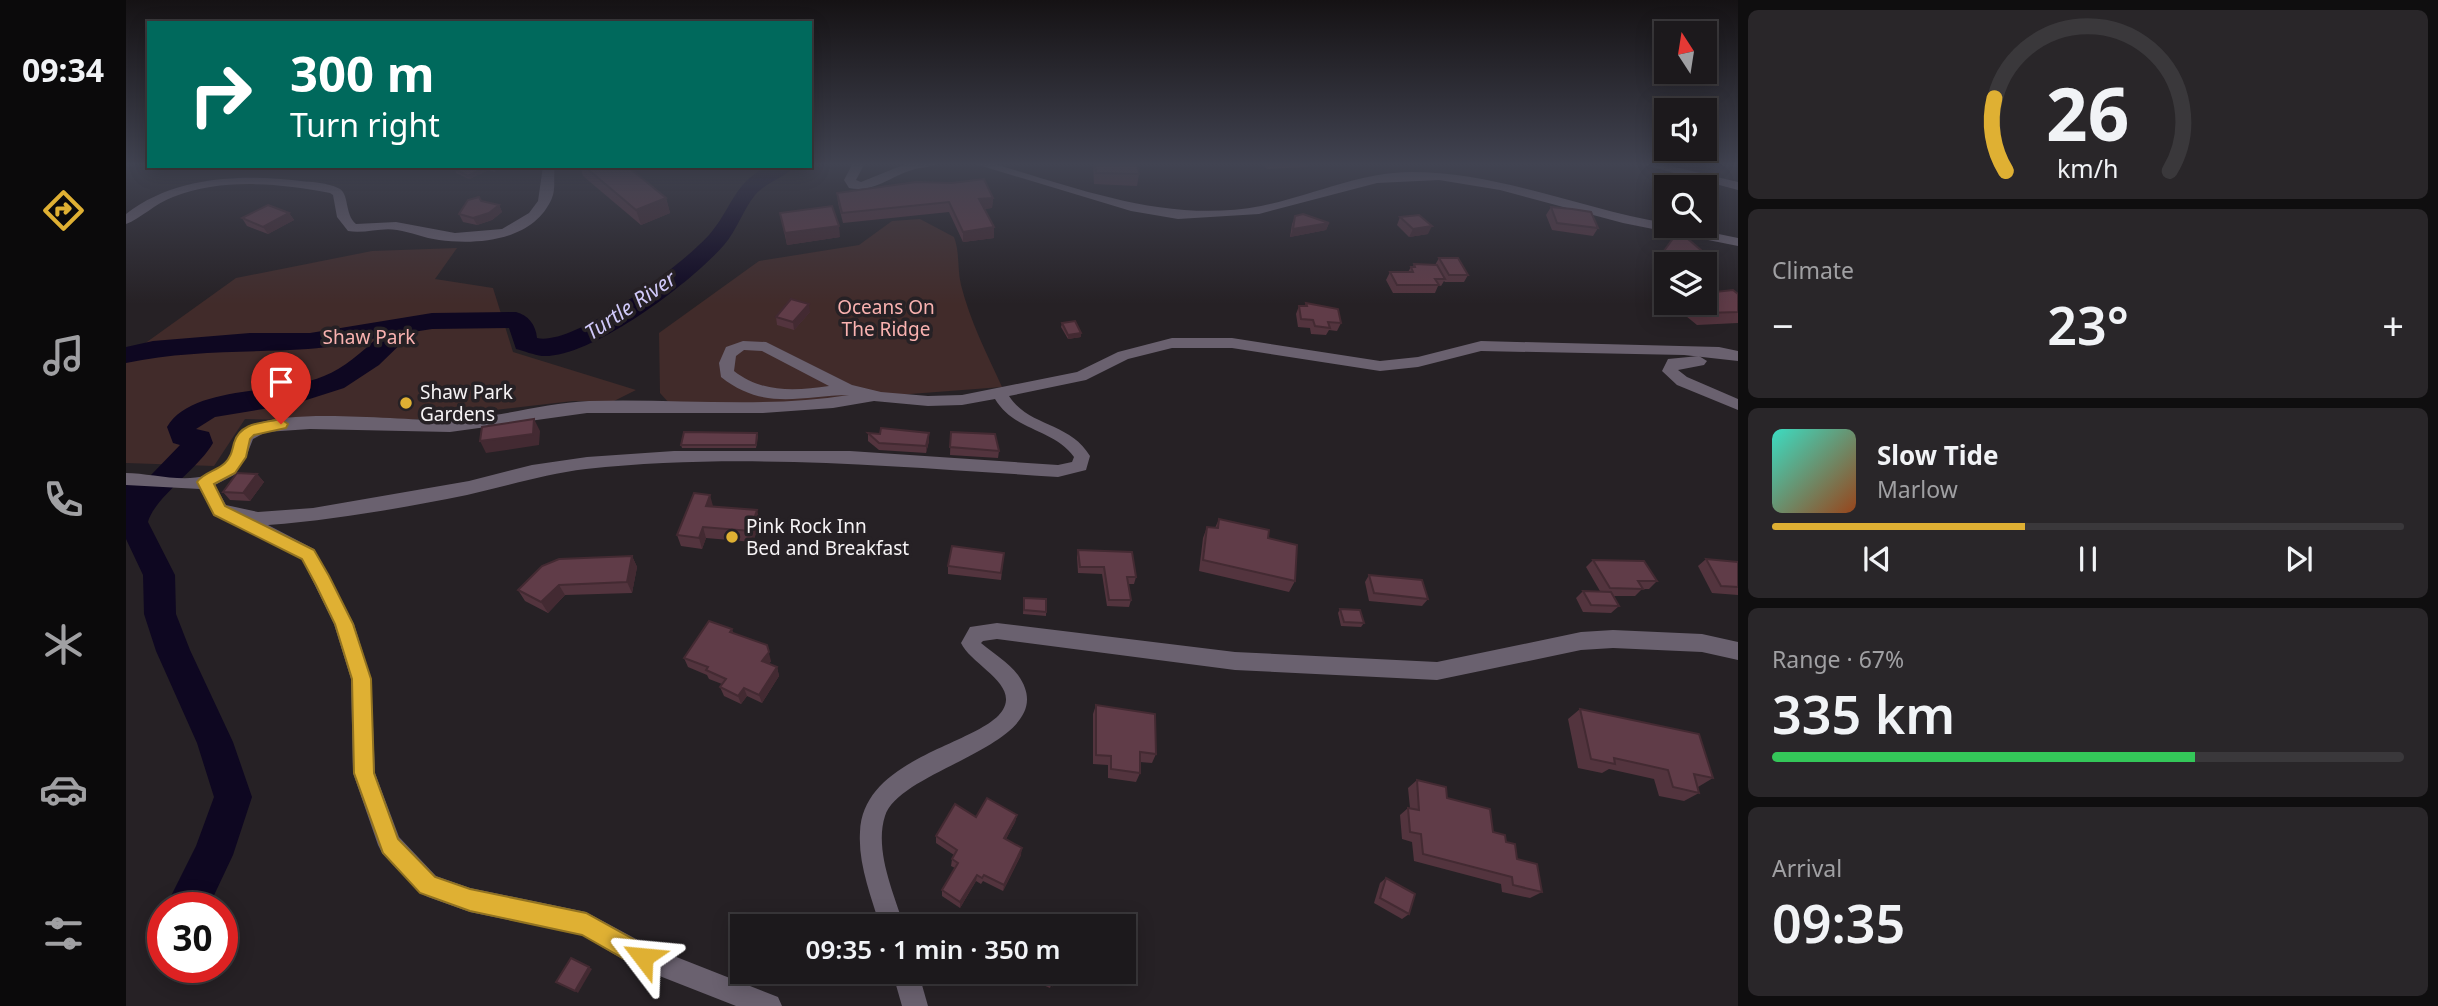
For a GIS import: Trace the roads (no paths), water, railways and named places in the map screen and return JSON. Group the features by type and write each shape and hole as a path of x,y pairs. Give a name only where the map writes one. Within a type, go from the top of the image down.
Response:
{"street":[{"path":"341,210 342,216 353,228 397,226 423,234 486,236 505,233 519,227 539,210"},
{"path":"1147,210 1178,215 1259,210"},
{"path":"1587,210 1642,224 1738,242"},
{"path":"847,388 818,393 768,394 739,386 726,373 725,361 729,352 738,346 755,344 847,388 874,396 928,401 962,400 1081,376 1123,355 1172,343 1232,343 1380,366 1418,362 1481,346 1684,350 1738,356"},
{"path":"1738,363 1684,361 1673,363 1669,368 1682,381 1738,405"},
{"path":"205,482 220,511 258,519 313,514 469,488 532,471 587,463 674,457 850,457 1058,471 1080,466 1082,456 1074,444 1019,418 1010,411 999,393"},
{"path":"126,479 152,479 180,485 205,482 229,468 238,457 243,437 264,425 450,426 483,424 586,407 779,406 842,402 874,396"},
{"path":"233,515 308,554 323,581 344,624 361,679 364,773 390,845 428,885 470,900 586,924 643,957 769,1006"},
{"path":"889,914 874,860 872,830 877,806 897,786 923,768 962,749 1007,721 1016,706 1013,685 974,649 971,643 977,633 997,631 1235,661 1437,671 1581,641 1614,639 1702,643 1738,651"},
{"path":"909,984 915,1006"}],"waterway":[{"name":"Turtle River","path":"405,325 432,321 516,320 524,330 525,343 543,348 566,343 619,317 671,280 718,238 735,210"},
{"path":"126,355 153,349 250,341 310,341 405,325"},
{"name":"Turtle River","path":"126,492 153,487 169,477 199,443 199,439 183,436 181,427 194,415 210,408 294,395 335,382 370,359 405,325"},
{"path":"161,484 137,507 133,522 159,575 160,614 173,651 215,742 233,797 213,855 194,892"}],"place":[{"name":"Shaw Park Gardens","path":"406,403"},
{"name":"Pink Rock Inn Bed and Breakfast","path":"732,537"}],"park label":[{"name":"Oceans On The Ridge","path":"886,318"},
{"name":"Shaw Park","path":"369,337"}]}
